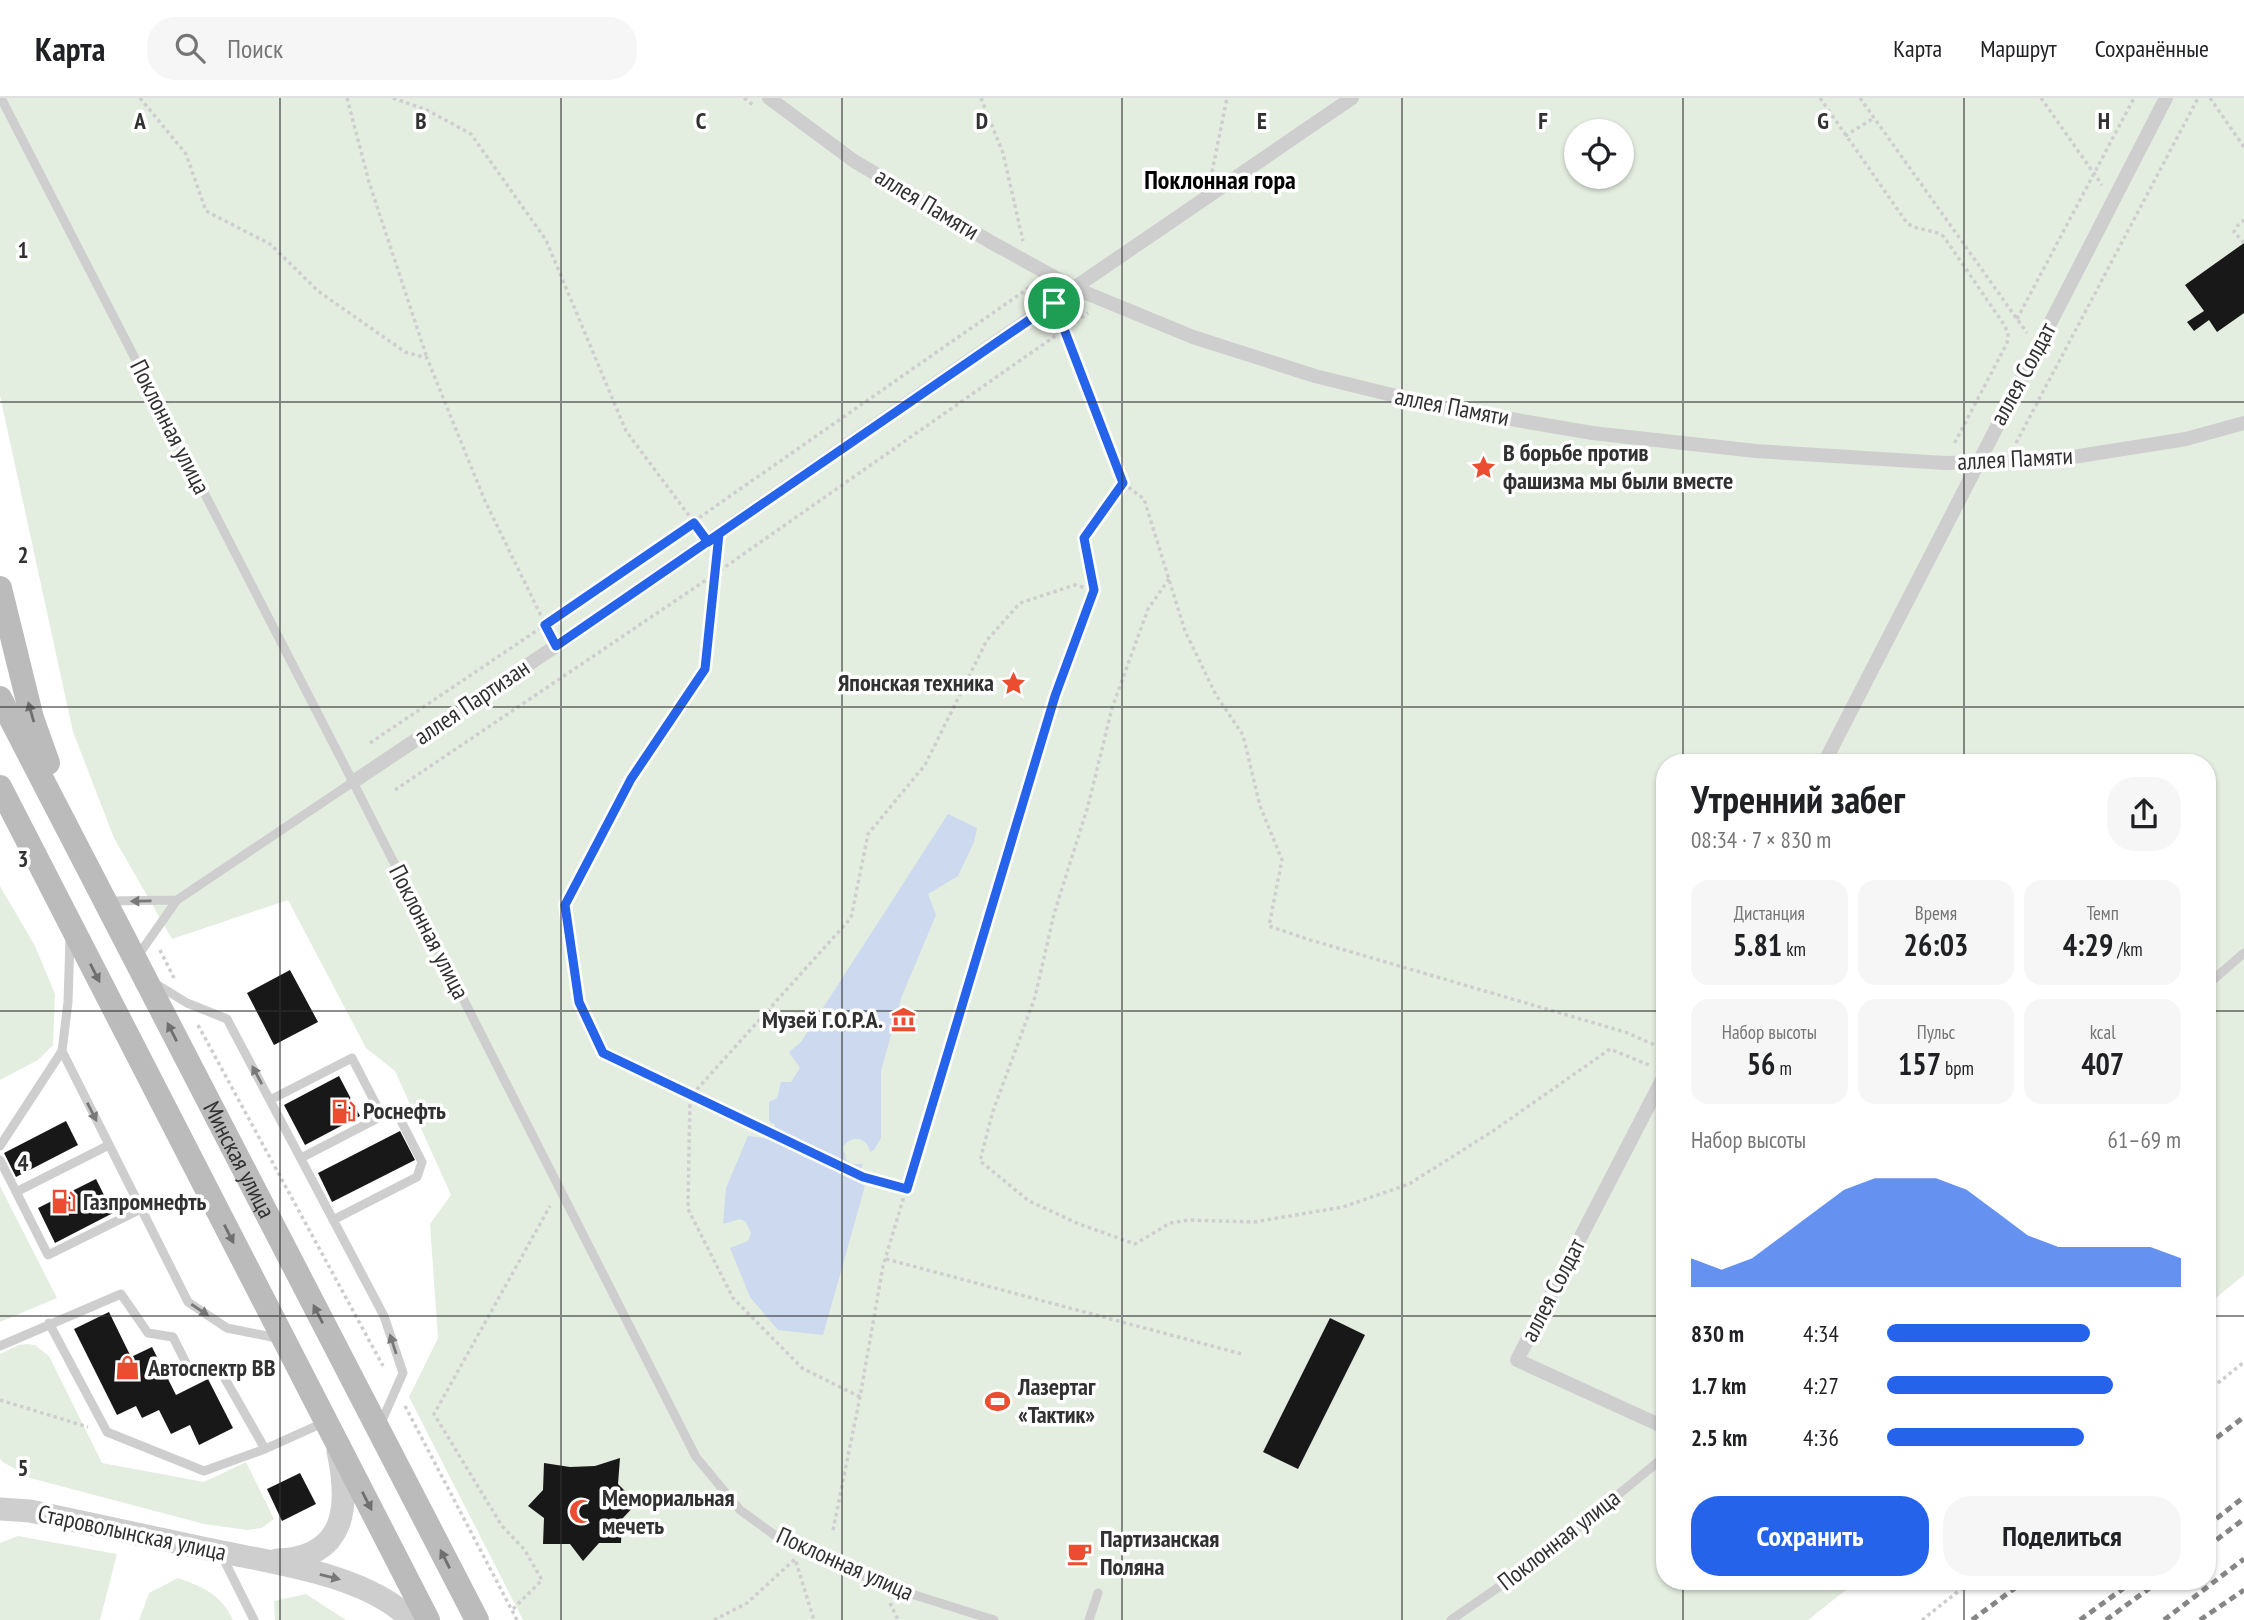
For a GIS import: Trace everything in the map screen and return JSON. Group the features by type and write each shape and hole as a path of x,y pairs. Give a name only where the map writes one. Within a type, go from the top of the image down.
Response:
{"main road":[{"path":"0,588 32,718 76,846"},
{"name":"Минская улица","path":"0,698 477,1620"},
{"name":"Минская улица","path":"0,787 428,1620"},
{"path":"0,816 42,869"}],"street":[{"name":"аллея Памяти","path":"769,98 855,161 1074,288 1194,337 1315,376 1441,407 1606,435 1756,451 1945,463 2054,460 2186,439 2244,423"},
{"name":"аллея Партизан","path":"353,782 556,646 1352,98"},
{"name":"аллея Солдат","path":"1829,754 2166,98"},
{"name":"аллея Солдат","path":"1656,1078 1517,1360 1656,1423"},
{"path":"264,1561 296,1560 318,1550 329,1541 341,1523 344,1501 343,1472 331,1431"},
{"name":"Староволынская улица","path":"0,1509 30,1511 264,1561"},
{"path":"264,1561 350,1582 411,1620"}],"lane":[{"name":"Поклонная улица","path":"2,98 696,1457 740,1510 780,1539 883,1585 994,1620"},
{"path":"353,782 177,900 152,935 139,968 187,1003 227,1019 384,1316 403,1373 378,1430"},
{"path":"105,901 177,900"},
{"path":"0,1146 62,1051 68,1002 70,926"},
{"path":"2216,977 2244,953"},
{"path":"62,1051 188,1302 227,1328 283,1339"},
{"path":"270,1100 352,1058 382,1116"},
{"path":"301,1158 382,1116 399,1117 422,1162 417,1177 333,1220"},
{"path":"16,1192 109,1145"},
{"path":"0,1160 48,1255 141,1209"},
{"path":"0,1346 121,1294 148,1334 173,1338 188,1368 220,1370 265,1449"},
{"path":"49,1323 107,1432 204,1471 265,1449 331,1431"},
{"name":"Поклонная улица","path":"1451,1620 1541,1558 1656,1464"},
{"path":"220,1552 254,1620"},
{"path":"1089,1620 1098,1593"}],"path":[{"path":"140,98 186,154 206,211 271,244 318,291 405,352 427,358"},
{"path":"347,98 369,182 427,358 485,500 556,646"},
{"path":"393,98 427,110 471,134 546,240 626,431 694,523 713,538 715,574 705,669 631,779 565,905 579,1002 603,1053 690,1097 863,1177 907,1189"},
{"path":"981,98 1003,153 1028,263"},
{"path":"1207,198 1227,98"},
{"path":"1820,98 1907,223 1915,229 1933,231 1944,237 2008,334 2007,343 1945,463"},
{"path":"1860,98 2037,348"},
{"path":"2041,98 2131,226"},
{"path":"2017,320 2134,98"},
{"path":"2007,461 2198,98"},
{"path":"2210,98 2244,147"},
{"path":"1845,136 1874,118"},
{"path":"2244,220 2236,227 2235,232 2244,243"},
{"path":"370,743 694,523 1048,274"},
{"path":"1054,303 1123,483 1143,499 1185,631 1198,661 1216,695 1243,735 1259,806 1282,860 1269,926 1625,1032 1656,1046"},
{"path":"396,790 715,574 1095,308"},
{"path":"833,1530 886,1259 1055,696 1094,590 1084,538 1123,483"},
{"path":"1169,579 1148,609 1112,708 1088,806 1054,915 1035,997 992,1114 980,1161 1029,1201 1079,1224 1135,1244 1170,1223 1189,1220 1254,1222 1343,1208 1409,1184 1493,1131 1610,1049 1656,1071"},
{"path":"860,1397 802,1368 733,1298 688,1209 690,1097 851,918 868,834 925,765 987,640 1020,603 1075,585 1094,590"},
{"path":"152,935 282,1183 397,1390 517,1620"},
{"path":"512,1610 542,1580 524,1549 502,1526 434,1414 560,1189"},
{"path":"886,1259 1242,1354"},
{"path":"2216,1385 2244,1362"},
{"path":"0,1400 107,1432"},
{"path":"714,1620 747,1603 794,1559 814,1620"},
{"path":"1922,1620 1960,1590"}],"green space":[{"path":"0,98 2244,98 2244,1275 2216,1298 2216,754 1656,754 1656,1590 1846,1590 1808,1620 523,1620 409,1397 438,1338 430,1224 451,1195 395,1071 366,1048 288,900 172,939 114,838 73,732 0,396"},
{"path":"0,886 35,946 55,994 53,1045 38,1060 0,1080"},
{"path":"0,1186 57,1298 0,1322"},
{"path":"27,1344 35,1345 49,1356 102,1463 204,1482 246,1462 274,1519 262,1528 247,1530 204,1524 30,1478 3,1462 0,1459 0,1354"},
{"path":"18,1536 117,1554 100,1620 0,1620 0,1543"},
{"path":"178,1578 217,1598 233,1620 139,1620 149,1593"},
{"path":"306,1594 346,1620 275,1620 274,1601"}],"water":[{"path":"948,814 977,828 974,842 958,876 928,894 936,915 902,996 881,1071 881,1138 870,1152 866,1143 859,1139 851,1140 843,1147 846,1160 852,1164 863,1164 856,1181 865,1186 823,1335 778,1330 750,1297 730,1248 748,1241 751,1233 746,1222 740,1219 723,1224 726,1188 748,1136 772,1139 775,1125 769,1121 769,1102 777,1098 781,1082 791,1082 800,1068 789,1052 801,1042"}],"building":[{"path":"2244,243 2244,313 2217,332 2209,320 2194,331 2187,322 2204,311 2185,285"},
{"path":"290,970 318,1022 274,1045 247,993"},
{"path":"339,1076 360,1116 305,1145 284,1105"},
{"path":"66,1121 78,1145 16,1177 4,1153"},
{"path":"400,1131 415,1160 332,1202 318,1173"},
{"path":"96,1179 113,1213 55,1243 38,1208"},
{"name":"Автоспектр ВВ","path":"109,1312 131,1357 152,1347 176,1395 208,1379 233,1428 199,1445 190,1425 171,1434 159,1410 142,1418 136,1406 117,1415 74,1329"},
{"path":"1330,1318 1365,1335 1298,1469 1263,1452"},
{"name":"Мемориальная мечеть","path":"620,1458 618,1484 637,1503 622,1519 621,1543 599,1543 583,1561 570,1544 543,1544 544,1518 528,1506 543,1490 544,1463 570,1467 595,1466"},
{"path":"300,1473 316,1504 282,1521 267,1489"}],"railway":[{"path":"2216,1438 2244,1417"},
{"path":"2216,1519 2244,1497"},
{"path":"2216,1540 2244,1519"},
{"path":"2216,1580 2244,1559"},
{"path":"1972,1620 2012,1590"},
{"path":"2080,1620 2121,1590"},
{"path":"2106,1620 2147,1590"},
{"path":"2164,1620 2203,1590"},
{"path":"2200,1620 2244,1590"}],"place":[{"name":"В борьбе против фашизма мы были вместе","path":"1483,467"},
{"name":"Японская техника","path":"1014,683"},
{"name":"Музей Г.О.Р.А.","path":"903,1020"},
{"name":"Роснефть","path":"343,1111"},
{"name":"Газпромнефть","path":"63,1202"},
{"name":"Автоспектр ВВ","path":"128,1368"},
{"name":"Лазертаг «Тактик»","path":"998,1401"},
{"name":"Мемориальная мечеть","path":"582,1512"},
{"name":"Партизанская Поляна","path":"1080,1553"}],"district":[{"name":"Поклонная гора","path":"1220,180"}],"route":[{"path":"1054,303 803,477 708,542 556,646 545,625 694,523 708,542 719,534 705,669 631,779 565,905 579,1002 603,1053 690,1097 863,1177 907,1189 1055,696 1094,590 1084,538 1123,483 1054,303"}]}
